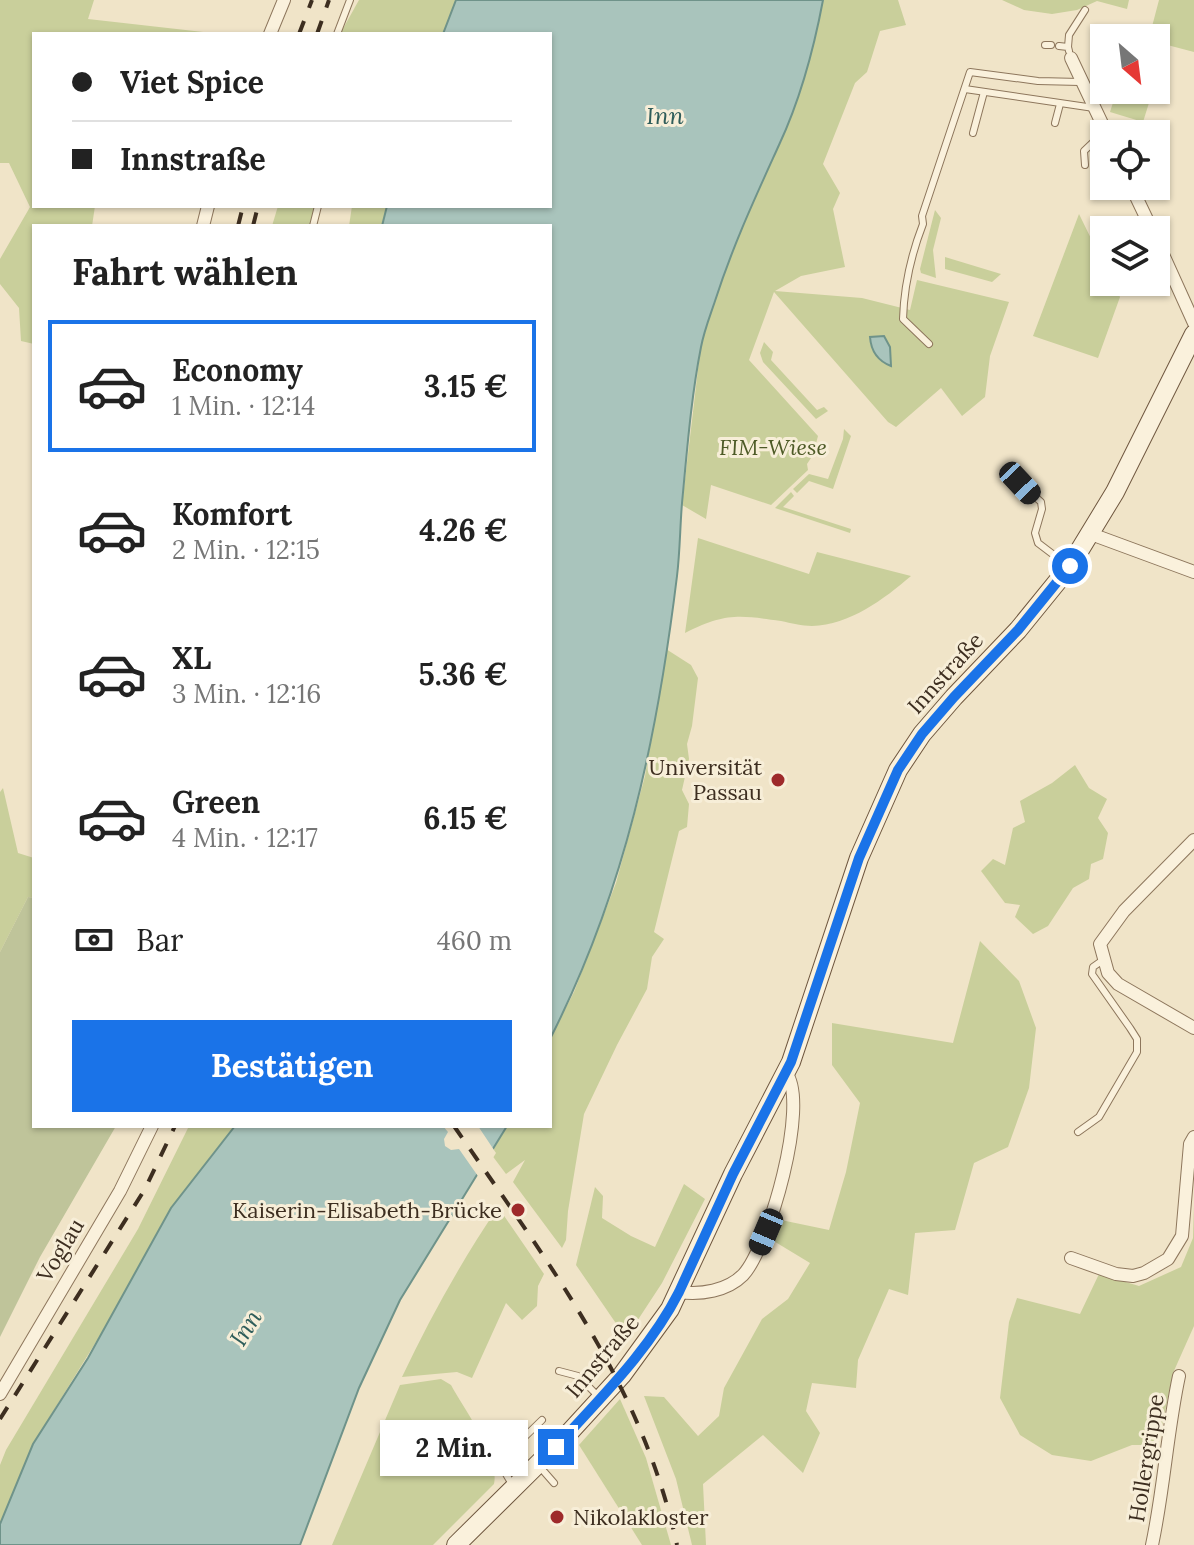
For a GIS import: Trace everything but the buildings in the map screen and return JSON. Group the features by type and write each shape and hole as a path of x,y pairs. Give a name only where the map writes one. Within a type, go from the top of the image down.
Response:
{"street":[{"path":"271,32 284,0"},
{"path":"1069,53 1100,120"},
{"path":"1170,270 1194,323"},
{"name":"Innstraße","path":"456,1545 600,1398 638,1354 670,1309 733,1174 786,1073 859,858 898,770 922,734 1018,630 1070,566 1115,492 1194,334"},
{"path":"1091,534 1194,572"},
{"path":"1194,840 1124,911 1100,944 1108,973 1118,984 1194,1028"},
{"path":"679,1292 695,1294 723,1287 743,1275 758,1251 788,1156 794,1109 791,1080 786,1073"},
{"name":"Voglau","path":"0,1394 120,1191 151,1128"},
{"path":"1071,1258 1116,1274 1133,1276 1168,1259 1182,1236 1190,1144 1194,1137"},
{"name":"Hollergrippe","path":"1152,1545 1179,1376"}],"lane":[{"path":"338,32 350,0"},
{"path":"1052,45 1069,53 1069,35 1085,10"},
{"path":"929,344 903,319 903,298 923,224 922,216 970,72 1038,81 1082,82"},
{"path":"965,89 1094,108"},
{"path":"973,133 984,92"},
{"path":"1055,123 1060,104"},
{"path":"1085,165 1084,151 1090,146"},
{"path":"1020,483 1041,502 1035,533 1038,543 1070,566"},
{"path":"1078,1132 1099,1117 1137,1052 1137,1039 1092,974 1093,967 1103,960"},
{"path":"559,1371 578,1376 600,1398"},
{"path":"515,1488 502,1465 506,1455 542,1420"},
{"path":"547,1455 554,1483"}],"green space":[{"path":"0,0 94,0 88,19 203,32 32,32 32,208 95,208 92,224 32,224 32,344 21,341 19,308 0,284 0,259 30,207 9,163 0,163"},
{"path":"359,0 456,0 444,32 341,32"},
{"name":"FIM-Wiese","path":"821,0 898,0 906,25 880,31 867,72 855,83 823,164 840,193 833,209 845,267 801,276 775,291 862,298 910,310 917,280 1009,302 990,356 985,397 962,416 941,388 896,427 888,422 774,292 749,360 818,436 813,455 807,464 808,470 771,505 711,485 706,519 682,505 701,344 753,197 781,142 805,70"},
{"path":"1002,0 1129,0 1127,9 1097,1 1077,10 1052,14 1024,10"},
{"path":"1159,0 1194,0 1194,52 1170,46 1170,24 1153,24"},
{"path":"1113,104 1149,104 1144,120 1110,112"},
{"path":"277,208 315,208 311,224 273,224"},
{"path":"352,208 386,208 382,224 349,224"},
{"path":"935,210 941,218 933,250 936,278 921,273 920,269"},
{"path":"1079,214 1090,236 1090,296 1120,297 1098,358 1033,336"},
{"path":"945,257 1001,274 992,282 945,269"},
{"path":"764,342 773,352 771,360 817,410 824,407 828,411 816,419 763,362 760,353"},
{"path":"844,429 851,436 833,489 809,481 797,493 793,489 809,474 828,479"},
{"path":"791,492 794,496 783,507 851,529 850,533 775,508"},
{"path":"698,538 809,574 817,552 911,576 866,609 826,625 808,626 732,617 685,633"},
{"path":"666,649 691,665 698,678 687,744 689,759 682,790 689,804 687,827 679,831 654,932 664,939 652,957 647,989 584,1114 566,1240 562,1248 513,1182 525,1160 506,1174 491,1154 506,1128 552,1128 552,1035 574,992 616,883 645,776"},
{"path":"1075,765 1089,788 1107,799 1098,818 1108,833 1103,859 1091,864 1089,879 1073,888 1048,926 1033,934 1015,917 1020,905 1005,903 981,871 993,859 1005,865 1013,828 1025,822 1020,801 1052,783"},
{"path":"3,788 18,853 32,857 32,898 28,897 0,952 0,792"},
{"path":"28,897 32,898 32,1128 115,1128 40,1257 0,1337 0,952"},
{"path":"980,941 1019,981 1036,1028 1029,1088 1008,1147 974,1163 955,1230 915,1233 908,1295 889,1289 858,1360 856,1388 812,1383 806,1411 820,1433 803,1473 763,1435 703,1484 706,1545 692,1545 676,1479 644,1396 664,1397 698,1436 719,1416 724,1388 762,1319 788,1299 810,1263 772,1240 781,1220 829,1230 846,1172 860,1103 832,1065 832,1023 953,1043"},
{"path":"188,1128 233,1128 210,1157 33,1444 0,1524 0,1465 6,1450 138,1229"},
{"path":"684,1184 705,1199 662,1283 626,1338 576,1265 595,1187 603,1196 602,1218 655,1247"},
{"path":"1194,1205 1194,1326 1173,1373 1158,1445 1132,1445 1091,1461 1052,1455 1020,1435 1000,1398 1009,1322 1017,1298 1080,1314 1099,1274 1139,1286 1181,1267 1193,1238"},
{"path":"498,1207 544,1274 538,1286 537,1306 522,1320 506,1303 472,1378 457,1372 402,1377 447,1290"},
{"path":"441,1379 451,1385 480,1433 492,1461 494,1484 433,1545 332,1545 400,1385"},
{"path":"620,1399 646,1458 671,1545 642,1545 579,1445"}],"water":[{"name":"Inn","path":"456,0 823,0 800,92 737,241 704,335 690,425 669,637 648,756 618,871 599,927 552,1035 552,224 382,224 386,208 552,208 552,32 444,32"},
{"path":"884,336 890,347 891,366 879,358 870,337"},
{"name":"Inn","path":"233,1128 506,1128 400,1300 359,1388 300,1545 0,1545 0,1524 33,1444 88,1358 171,1208"}],"pier":[{"path":"445,1128 479,1128 496,1153 480,1179 459,1149 451,1150 445,1146 444,1139 448,1132"}],"railway":[{"path":"300,32 312,0"},
{"path":"318,32 329,0"},
{"path":"238,224 242,208"},
{"path":"254,224 258,208"},
{"path":"0,1419 145,1189 174,1128"},
{"path":"455,1128 556,1275 615,1377 640,1430 661,1486 677,1545"}],"place":[{"name":"Universität Passau","path":"778,780"},
{"name":"Kaiserin-Elisabeth-Brücke","path":"518,1210"},
{"name":"Nikolakloster","path":"557,1517"}],"route":[{"path":"556,1447 622,1375 679,1292 733,1174 791,1062 859,858 898,770 922,734 1018,630 1070,566"}]}
